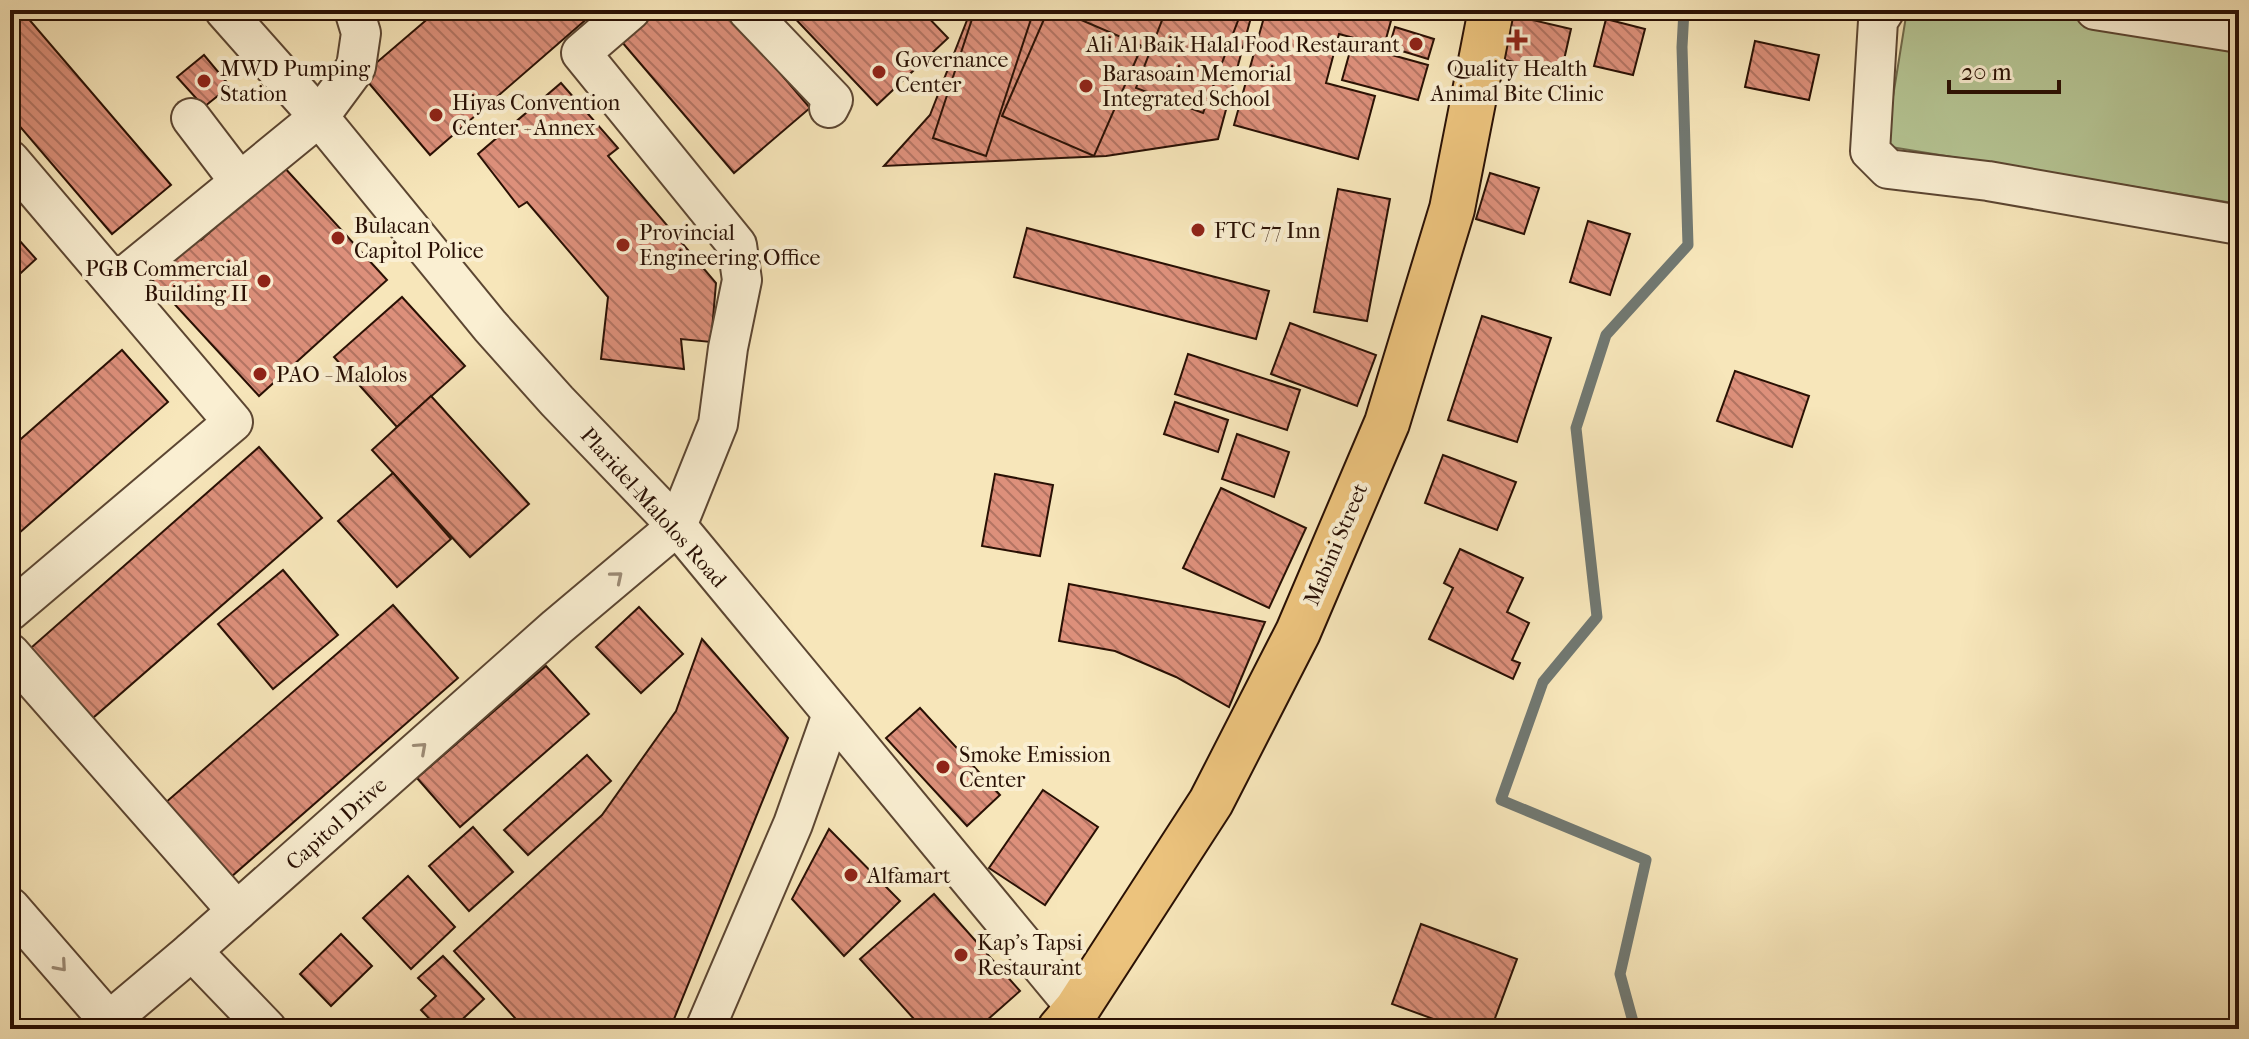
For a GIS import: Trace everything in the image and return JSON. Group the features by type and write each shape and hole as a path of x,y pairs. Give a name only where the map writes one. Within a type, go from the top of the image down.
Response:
{"main road":[{"name":"Mabini Street","path":"1068,1019 1211,802 1298,632 1387,423 1452,209 1491,10"}],"street":[{"name":"Plaridel-Malolos Road","path":"224,10 319,117 490,326 677,526 832,714 1068,1019"},
{"path":"116,283 319,117 356,67 361,33 354,10"},
{"path":"631,10 581,53 737,245 742,280 728,348 718,424 677,526"},
{"path":"747,10 833,100 829,108"},
{"path":"1885,10 1878,21 1870,151 1888,169 1988,181 2239,225"},
{"path":"2095,10 2239,33"},
{"path":"191,118 239,181"},
{"path":"10,160 233,422 10,611"},
{"name":"Capitol Drive","path":"10,907 104,1025 192,951 557,627 677,526"},
{"path":"10,653 237,911"},
{"path":"705,1029 793,824 832,714"},
{"path":"192,951 267,1029"}],"green space":[{"path":"1907,10 2018,10 2239,46 2239,204 1885,146"}],"building":[{"path":"10,10 21,10 171,185 112,234 10,115"},
{"name":"Hiyas Convention Center - Annex","path":"438,10 597,10 430,155 362,75"},
{"path":"645,10 726,10 810,108 734,173 616,35"},
{"name":"Governance Center","path":"787,10 921,10 948,38 877,105"},
{"name":"Barasoain Memorial Integrated School","path":"971,10 1253,10 1218,139 1106,156 884,166 930,115"},
{"path":"975,10 1034,10 986,156 933,138"},
{"path":"1048,10 1058,10 1142,46 1094,156 1002,116"},
{"path":"1166,10 1242,10 1203,113 1136,88"},
{"path":"1266,10 1394,10 1384,46 1339,34 1326,83 1375,96 1358,159 1234,125"},
{"path":"1511,15 1571,29 1561,73 1501,59"},
{"path":"1606,19 1645,29 1633,75 1594,66"},
{"path":"1395,27 1434,39 1428,59 1389,47"},
{"path":"1755,41 1819,55 1809,100 1745,87"},
{"path":"1352,44 1428,65 1418,100 1342,80"},
{"name":"MWD Pumping Station","path":"204,55 230,86 204,107 177,77"},
{"name":"Provincial Engineering Office","path":"561,83 618,148 608,156 716,283 711,342 681,339 684,369 601,359 608,297 527,202 519,207 478,154"},
{"path":"283,166 387,280 259,396 145,272 192,229 201,240"},
{"path":"1490,173 1539,188 1524,234 1476,219"},
{"path":"1338,189 1390,199 1367,321 1314,312"},
{"path":"1588,221 1630,234 1610,295 1570,282"},
{"path":"1027,228 1269,291 1256,339 1014,277"},
{"path":"10,230 36,259 10,283"},
{"path":"402,297 465,366 397,427 334,357"},
{"path":"1482,316 1551,338 1517,442 1448,420"},
{"path":"1290,323 1376,355 1357,406 1271,374"},
{"path":"122,350 168,402 10,541 10,440 14,445"},
{"path":"1188,354 1300,390 1287,430 1175,394"},
{"path":"1735,371 1809,396 1792,447 1717,421"},
{"path":"431,396 529,504 470,557 372,450"},
{"path":"1175,402 1228,420 1218,452 1164,434"},
{"path":"1237,434 1289,452 1274,497 1222,479"},
{"path":"259,447 322,518 86,724 24,654"},
{"path":"1443,455 1516,482 1497,530 1425,503"},
{"path":"393,473 451,539 397,587 338,521"},
{"path":"995,474 1053,485 1040,556 982,546"},
{"path":"1221,488 1306,528 1269,608 1183,568"},
{"path":"1460,549 1523,578 1507,612 1529,623 1512,660 1520,663 1513,679 1429,639 1453,588 1444,583"},
{"path":"283,570 338,635 273,689 218,624"},
{"path":"1069,584 1265,622 1229,707 1176,677 1115,651 1059,641"},
{"path":"393,605 458,678 223,884 157,810"},
{"path":"639,607 683,654 641,693 596,647"},
{"path":"702,639 788,738 670,1029 525,1029 454,951 602,815 676,711"},
{"path":"546,666 589,714 460,827 417,778"},
{"name":"Smoke Emission Center","path":"920,708 1000,795 967,826 886,738"},
{"path":"587,755 611,781 528,855 504,830"},
{"path":"1043,790 1098,827 1045,905 989,868"},
{"path":"473,827 513,872 469,911 429,866"},
{"path":"829,829 900,901 844,956 792,899"},
{"path":"408,876 455,927 411,969 363,918"},
{"path":"934,894 1020,991 977,1029 923,1029 860,959"},
{"path":"1421,924 1517,959 1491,1029 1461,1029 1392,1004"},
{"path":"341,934 372,966 331,1006 300,974"},
{"path":"443,956 484,999 452,1029 439,1029 421,1010 436,996 418,978"}],"waterway":[{"path":"1635,1029 1620,974 1646,860 1501,800 1543,682 1597,617 1576,428 1606,335 1688,245 1682,47 1684,10"}],"place":[{"name":"Quality Health Animal Bite Clinic","path":"1517,40"},
{"name":"Ali Al Baik Halal Food Restaurant","path":"1416,44"},
{"name":"Governance Center","path":"879,72"},
{"name":"MWD Pumping Station","path":"204,81"},
{"name":"Barasoain Memorial Integrated School","path":"1086,86"},
{"name":"Hiyas Convention Center - Annex","path":"436,115"},
{"name":"FTC 77 Inn","path":"1198,230"},
{"name":"Bulacan Capitol Police","path":"338,238"},
{"name":"Provincial Engineering Office","path":"623,245"},
{"name":"PGB Commercial Building II","path":"264,281"},
{"name":"PAO - Malolos","path":"260,374"},
{"name":"Smoke Emission Center","path":"943,767"},
{"name":"Alfamart","path":"851,875"},
{"name":"Kap's Tapsi Restaurant","path":"961,955"}]}
